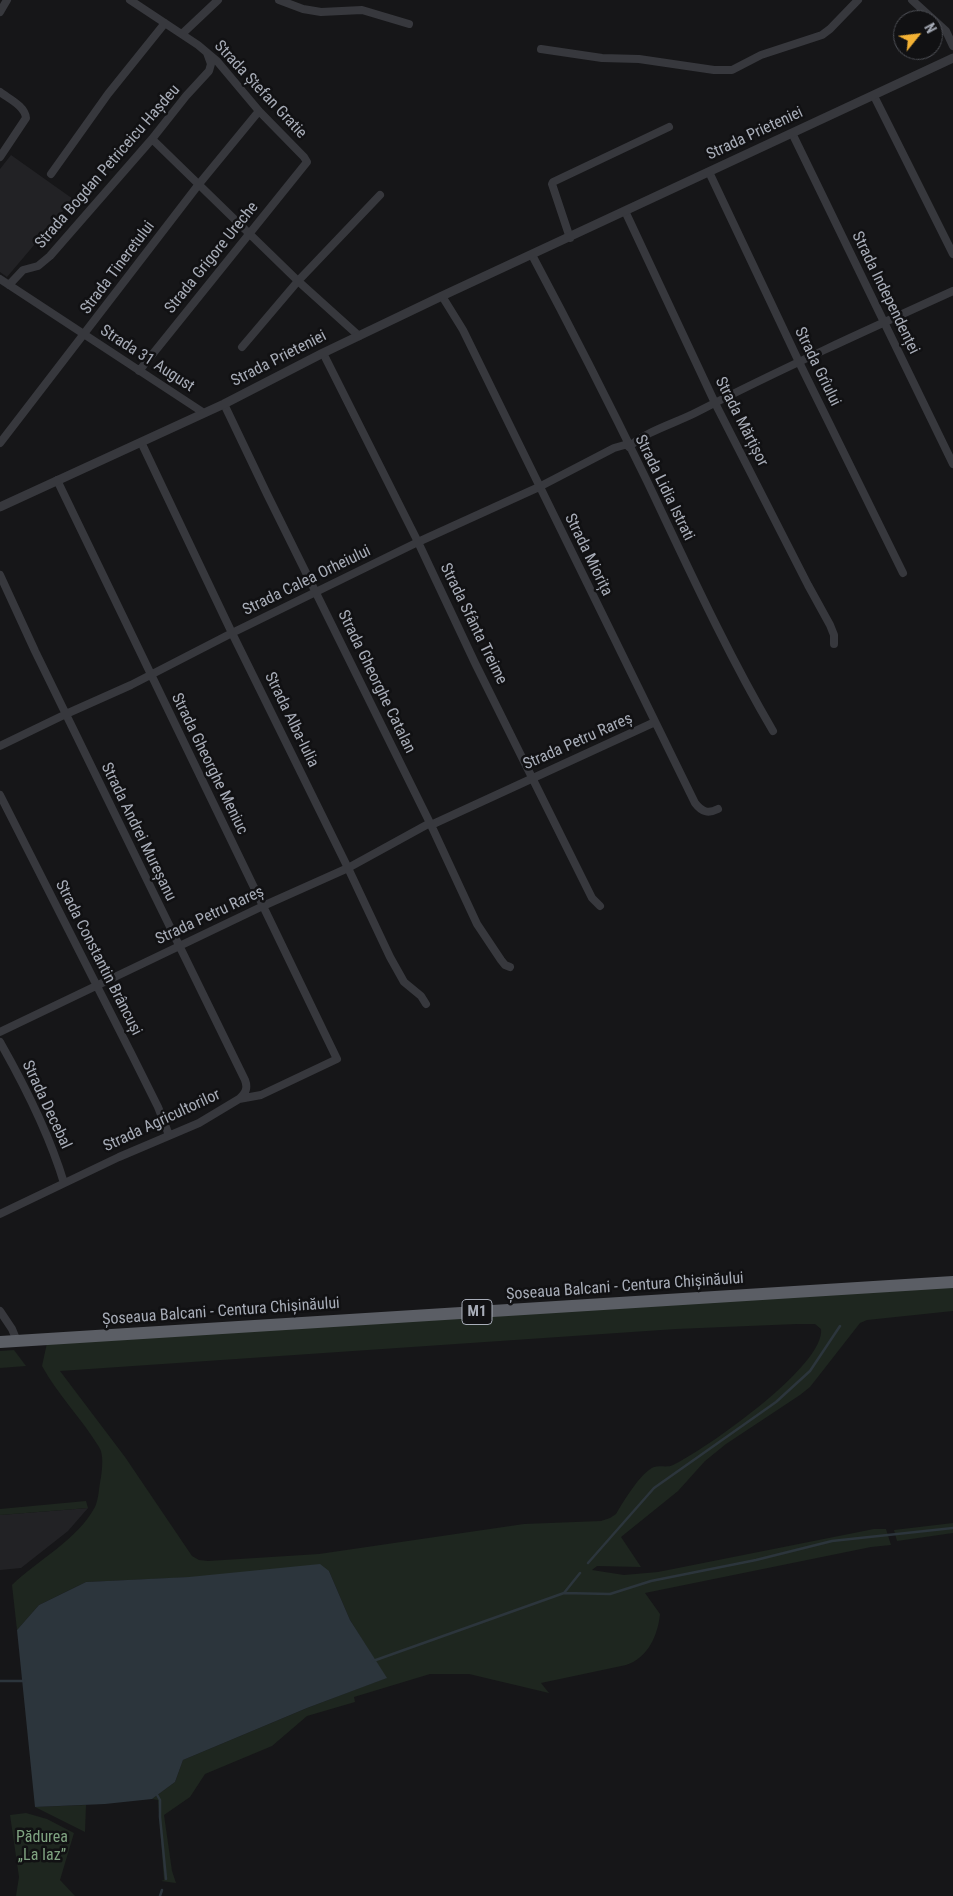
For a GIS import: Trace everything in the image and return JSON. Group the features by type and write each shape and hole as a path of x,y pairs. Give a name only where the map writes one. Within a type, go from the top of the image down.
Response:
{"highway":[{"name":"Șoseaua Balcani - Centura Chișinăului","path":"0,1342 953,1282"}],"street":[{"path":"0,12 7,0"},
{"name":"Strada Ștefan Gratie","path":"130,0 182,34 224,67 259,111 307,162"},
{"path":"182,34 218,0"},
{"path":"279,0 303,9 321,12 362,10 409,24"},
{"path":"541,49 602,58 639,59 714,70 732,70 761,55 822,35 858,0"},
{"path":"912,0 946,31 953,46"},
{"path":"51,174 108,94 165,23"},
{"name":"Strada Bogdan Petriceicu Hașdeu","path":"3,283 23,270 38,266 50,256 209,71 211,64 207,53"},
{"name":"Strada Prieteniei","path":"0,508 224,404 323,353 442,296 532,256 953,58"},
{"path":"0,92 21,107 26,114 25,121 0,158"},
{"path":"874,96 953,254"},
{"name":"Strada Tineretului","path":"0,443 199,184 259,111"},
{"path":"570,238 552,184 553,182 669,127"},
{"name":"Strada Independenței","path":"792,134 953,464"},
{"path":"152,139 298,281 359,336"},
{"name":"Strada Grigore Ureche","path":"139,371 307,162"},
{"name":"Strada Grîului","path":"709,172 799,362 903,573"},
{"path":"242,348 298,281 380,195"},
{"name":"Strada Mărțișor","path":"625,211 715,403 830,625 834,635 834,644"},
{"name":"Strada Lidia Istrati","path":"532,256 584,354 722,637 773,731"},
{"name":"Strada 31 August","path":"3,283 204,413"},
{"name":"Strada Calea Orheiului","path":"0,746 151,675 418,542 539,487 614,448 629,445 799,362 953,291"},
{"name":"Strada Miorița","path":"442,296 463,330 695,803 703,811 709,812 718,809"},
{"name":"Strada Sfânta Treime","path":"323,353 418,542 475,663 592,898 600,906"},
{"name":"Strada Gheorghe Catalan","path":"224,404 431,824 477,924 501,960 510,967"},
{"name":"Strada Alba-Iulia","path":"141,442 390,957 404,982 426,1004"},
{"name":"Strada Gheorghe Meniuc","path":"57,480 337,1059"},
{"name":"Strada Andrei Mureșanu","path":"0,574 178,946 247,1085 246,1091 240,1099"},
{"name":"Strada Petru Rareș","path":"0,1032 262,906 348,868 431,824 655,722"},
{"name":"Strada Constantin Brâncuși","path":"0,795 158,1107 169,1135"},
{"name":"Strada Decebal","path":"0,1042 27,1093 52,1149 64,1182"},
{"name":"Strada Agricultorilor","path":"0,1214 64,1182 199,1123 240,1099 261,1095 337,1059"},
{"path":"0,1311 12,1329 17,1341"}],"shaded area":[{"path":"11,155 73,199 7,277 0,272 0,169"},
{"path":"88,1508 68,1531 21,1568 0,1570 0,1515"},
{"path":"320,1564 329,1571 350,1620 387,1678 307,1708 183,1760 175,1782 152,1799 105,1804 35,1807 17,1630 39,1605 86,1582 189,1577"}],"green space":[{"path":"953,1286 953,1311 867,1320 860,1323 810,1387 726,1444 705,1461 678,1491 621,1537 641,1567 597,1566 592,1570 624,1575 658,1572 874,1529 886,1529 891,1545 871,1547 645,1593 660,1614 654,1638 646,1651 634,1662 626,1665 541,1683 549,1693 469,1674 430,1674 354,1697 355,1702 307,1716 272,1746 205,1774 190,1797 164,1815 172,1871 176,1883 161,1881 164,1880 158,1800 152,1799 175,1782 183,1760 307,1708 386,1678 350,1620 329,1571 86,1582 39,1605 17,1630 12,1585 68,1539 88,1519 95,1507 102,1470 101,1450 42,1366 47,1343","holes":["815,1324 821,1329 817,1345 785,1384 735,1425 689,1456 671,1466 656,1466 649,1470 633,1488 616,1514 610,1518 601,1521 524,1524 319,1554 208,1561 199,1560 192,1556 125,1457 60,1371 676,1329"]},
{"path":"14,1350 26,1366 0,1368 0,1351"},
{"path":"86,1501 88,1508 0,1515 0,1509"},
{"path":"953,1523 953,1533 897,1541 894,1530"},
{"path":"86,1805 85,1832 35,1807"},
{"name":"Pădurea „La Iaz”","path":"26,1813 47,1819 74,1833 60,1880 75,1896 16,1896 19,1877 10,1815"}],"waterway":[{"path":"588,1563 654,1488 776,1402 810,1371 840,1326"},
{"path":"373,1661 564,1593 610,1594 651,1581 756,1560 832,1541 953,1528"},
{"path":"564,1593 580,1573"},
{"path":"0,1681 24,1681"},
{"path":"156,1793 160,1800 166,1879"},
{"path":"160,1896 162,1890"}]}
